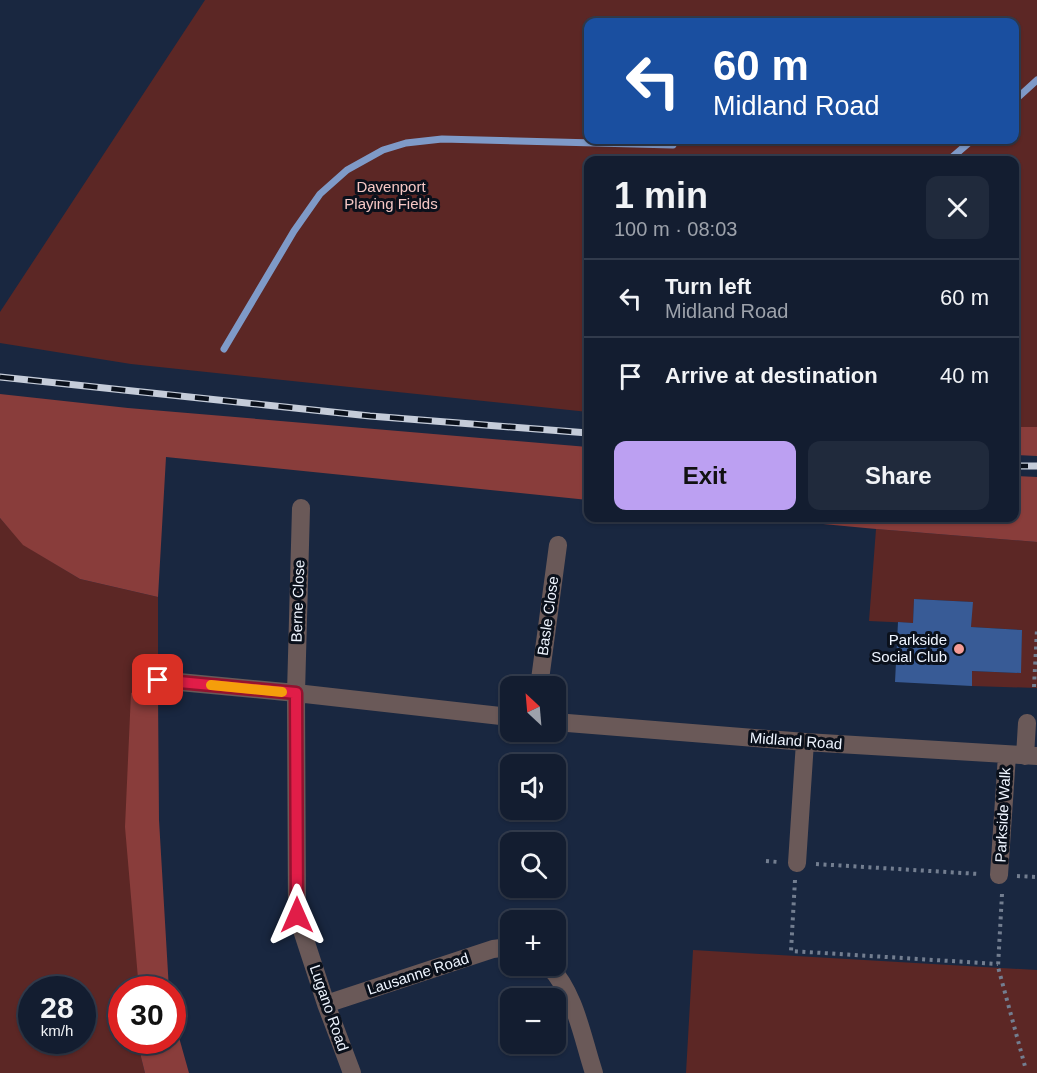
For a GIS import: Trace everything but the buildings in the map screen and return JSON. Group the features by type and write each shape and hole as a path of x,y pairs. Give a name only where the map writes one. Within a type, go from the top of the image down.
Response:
{"street":[{"name":"Berne Close","path":"296,693 301,508"},
{"name":"Basle Close","path":"540,676 558,545"},
{"path":"158,680 500,716"},
{"name":"Lugano Road","path":"296,693 297,915 326,1004 352,1073"},
{"name":"Midland Road","path":"566,723 805,742 1031,756"},
{"path":"1027,723 1031,756"},
{"path":"796,862 805,742"},
{"name":"Parkside Walk","path":"1001,875 1007,755"},
{"name":"Lausanne Road","path":"326,1004 500,949"},
{"path":"558,976 570,996 594,1073"}],"path":[{"path":"1034,687 1037,629"},
{"path":"998,964 791,951 796,862 1037,877"},
{"path":"1001,875 998,964 1026,1070"}],"green space":[{"name":"Davenport Playing Fields","path":"205,0 1037,0 1037,451 1019,452 1019,156 584,156 584,412 131,364 0,343 0,312"},
{"path":"0,518 24,545 80,579 158,597 158,694 154,690 139,976 108,976 108,1054 141,1054 145,1073 0,1073"},
{"path":"876,529 1037,542 1037,688 972,686 972,671 1020,673 1022,630 971,627 972,602 914,599 913,623 869,621"},
{"path":"693,950 1037,970 1037,1073 686,1073"}],"shaded area":[{"path":"0,394 128,408 584,447 584,500 166,457 158,597 80,579 23,545 0,518"},
{"path":"1019,427 1037,427 1037,456 1019,455"},
{"path":"1019,476 1037,477 1037,542 802,522 1019,522"},
{"path":"147,687 158,694 159,820 168,976 138,976 125,827 131,693"},
{"path":"141,1054 184,1054 189,1073 145,1073"}],"waterway":[{"path":"1019,96 1037,80"},
{"path":"224,349 294,231 320,194 347,170 383,150 406,143 442,139 584,143"},
{"path":"634,144 673,145"},
{"path":"954,156 967,144"}],"railway":[{"path":"0,377 370,416 584,433"},
{"path":"1019,466 1037,466"}],"slow traffic":[{"path":"211,685 282,692"}],"place":[{"name":"Parkside Social Club","path":"959,649"}],"route":[{"path":"158,680 296,693 297,915"}]}
